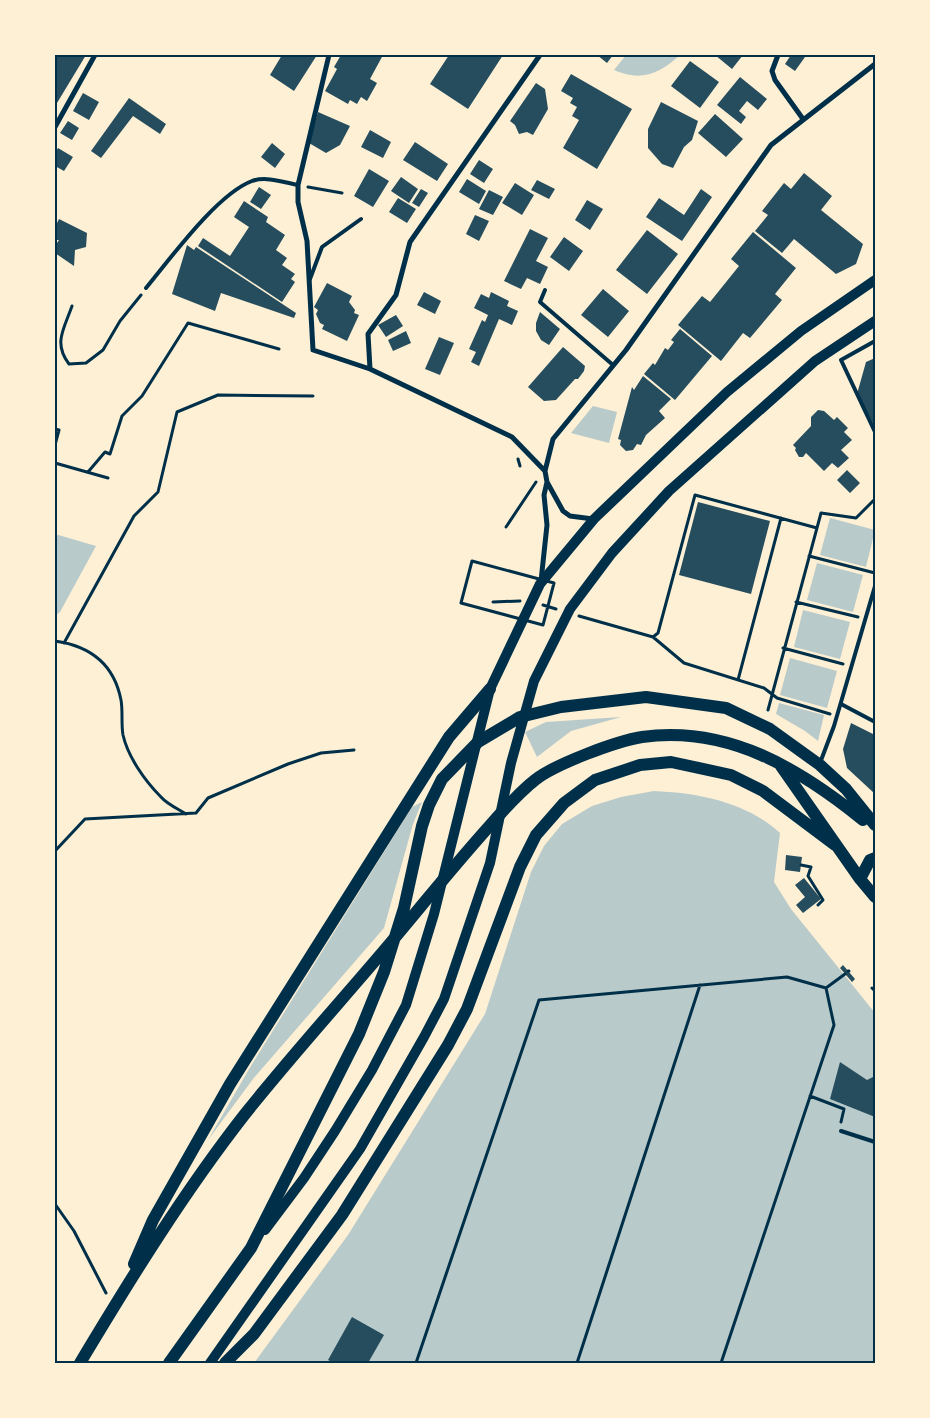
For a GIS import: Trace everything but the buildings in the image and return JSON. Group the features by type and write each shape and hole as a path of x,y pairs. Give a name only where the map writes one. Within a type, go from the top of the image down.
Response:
{"main road":[{"path":"169,1363 250,1248 304,1178 372,1070 406,1005 434,914 490,689 540,584 594,519 727,392 802,331 875,280"},
{"path":"210,1363 360,1149 444,999 490,862 511,763 534,681 570,609 625,538 669,491 815,361 875,322"},
{"path":"118,1301 153,1220 230,1084 449,738 490,689"},
{"path":"250,1248 359,1034 384,972 404,908 422,826 442,779 478,742 498,728 520,717 561,707 646,697 726,708 770,729 820,765 846,790 875,827"},
{"path":"80,1363 118,1301 204,1170 239,1122 470,847 514,798 537,778 600,748 642,737 679,735 715,738 778,762 824,788 875,827"},
{"path":"225,1363 254,1334 342,1215 438,1062 467,1009 520,867 536,835 564,803 595,780 640,765 671,762 731,775 763,792 835,845"},
{"path":"778,762 835,845 875,897"},
{"path":"860,879 870,860 875,858"}],"street":[{"path":"55,127 95,55"},
{"path":"329,55 298,185 298,202 307,241 314,350 370,369 512,437 545,471"},
{"path":"370,369 368,334 396,295 410,242 540,55"},
{"path":"778,55 772,72 775,80 803,119"},
{"path":"594,519 570,516 563,511 547,482 545,471 553,439 614,365 771,144 875,64"},
{"path":"540,584 547,525 544,495 547,482"}],"lane":[{"path":"146,288 200,222 234,192 252,181 269,180 298,185"},
{"path":"310,281 322,247 361,219"},
{"path":"544,290 540,302 614,365"},
{"path":"875,341 841,360 875,432"},
{"path":"820,765 841,704 875,586"},
{"path":"841,704 875,722"},
{"path":"842,1130 875,1142"}],"path":[{"path":"298,185 342,193"},
{"path":"72,306 60,339 61,354 69,364 86,363 103,350 120,322 146,288"},
{"path":"88,472 105,452 110,454 122,416 142,396 188,323 279,349"},
{"path":"64,643 134,516 158,492 177,412 218,395 313,396"},
{"path":"55,429 59,430 55,445"},
{"path":"55,462 108,478"},
{"path":"506,527 534,485"},
{"path":"653,637 658,634 694,495 817,528"},
{"path":"768,710 783,648 821,514 856,518 875,499"},
{"path":"738,680 781,518"},
{"path":"809,556 875,573"},
{"path":"472,561 554,583 548,607 543,625 462,603 472,561"},
{"path":"493,602 525,600"},
{"path":"796,602 866,619"},
{"path":"540,605 557,610"},
{"path":"576,615 653,637 684,663 764,688 777,698 837,716"},
{"path":"55,641 79,647 96,655 112,675 121,700 123,735 134,761 161,798 186,814"},
{"path":"783,648 852,666"},
{"path":"55,850 85,819 196,813 208,798 288,764 321,753 354,750"},
{"path":"801,864 811,867 808,876 823,900 818,906"},
{"path":"826,988 848,972"},
{"path":"416,1363 539,1000 787,977 826,988"},
{"path":"577,1363 700,985"},
{"path":"721,1363 834,1024 826,988"},
{"path":"810,1096 844,1109 840,1125 842,1130"},
{"path":"55,1204 118,1301"}],"shaded area":[{"path":"626,55 680,55 665,67 641,76 624,74 614,70"},
{"path":"593,406 617,412 609,443 571,433"},
{"path":"830,518 875,530 866,567 820,555"},
{"path":"55,534 96,546 60,612 55,616"},
{"path":"817,563 863,575 853,612 807,600"},
{"path":"803,610 850,622 840,659 794,647"},
{"path":"790,658 837,671 827,708 780,695"},
{"path":"779,703 824,715 818,741 776,714"},
{"path":"621,717 571,731 537,757 525,732 546,722"},
{"path":"654,791 688,794 721,801 767,822 780,833 774,882 791,909 875,1013 875,1363 254,1363 348,1235 485,1014 531,872 544,846 562,824 592,806 621,797"},
{"path":"422,802 413,824 384,928 253,1079 208,1140 249,1069 412,807"}]}
